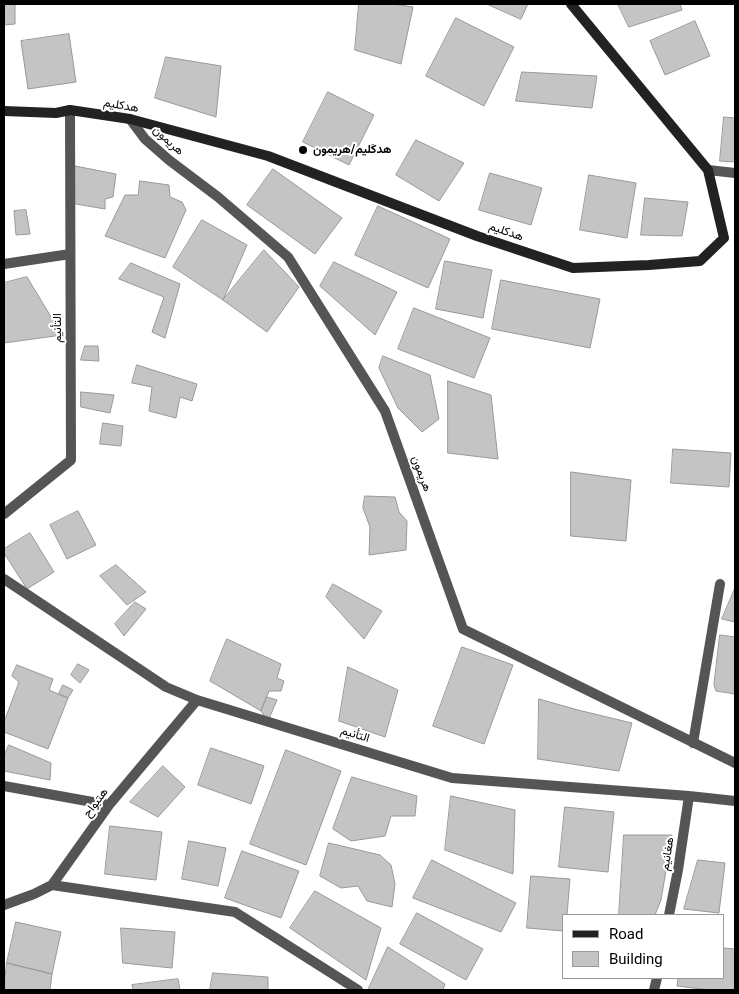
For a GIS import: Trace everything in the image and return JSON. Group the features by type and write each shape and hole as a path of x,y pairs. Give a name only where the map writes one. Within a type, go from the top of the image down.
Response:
{"street":[{"name":"هدكليم","path":"4,111 56,113 70,110 130,119 268,156 477,236 572,268 700,261 724,238 708,170 571,4"},
{"name":"التأنيم","path":"4,514 71,460 70,110"},
{"name":"هريمون","path":"130,119 145,139 169,160 218,197 288,257 385,411 463,630 735,763"},
{"path":"708,170 735,173"},
{"path":"4,264 70,254"},
{"name":"التأنيم","path":"4,579 166,686 198,700 452,778 735,801"},
{"path":"693,742 720,584"},
{"name":"هتبواح","path":"4,905 52,885 109,805 198,700"},
{"path":"4,786 109,805"},
{"name":"هغانيم","path":"669,914 689,796"},
{"path":"52,885 235,912 358,990"}],"building":[{"path":"4,4 15,4 15,24 4,25"},
{"path":"359,4 393,4 413,7 401,64 355,50"},
{"path":"487,4 528,4 521,19"},
{"path":"618,4 680,4 682,10 629,27"},
{"path":"456,18 514,47 484,106 426,76"},
{"path":"695,21 710,56 665,75 650,41"},
{"path":"69,34 76,82 28,89 21,41"},
{"path":"166,57 221,66 216,117 155,98"},
{"path":"522,72 597,76 592,108 516,101"},
{"path":"328,92 374,115 349,165 303,142"},
{"path":"724,117 735,118 735,162 720,161"},
{"path":"416,140 464,163 439,201 396,175"},
{"path":"70,165 116,174 113,197 105,199 105,209 70,203"},
{"path":"273,169 342,218 315,254 247,205"},
{"path":"490,173 542,188 531,225 479,210"},
{"path":"589,175 636,183 627,238 580,230"},
{"path":"140,181 169,185 170,197 182,202 186,210 165,258 105,236 125,195 138,195"},
{"path":"645,198 688,202 682,236 641,235"},
{"path":"378,206 450,239 428,288 355,255"},
{"path":"26,210 30,234 16,235 14,211"},
{"path":"202,220 247,245 223,300 173,267"},
{"path":"264,250 299,287 267,332 223,300"},
{"path":"445,261 492,270 483,318 436,309"},
{"path":"334,262 397,292 375,335 320,286"},
{"path":"131,263 180,284 165,338 152,332 164,297 119,279"},
{"path":"27,277 62,335 4,343 4,283"},
{"path":"501,280 600,299 590,348 492,329"},
{"path":"414,308 490,338 474,378 398,349"},
{"path":"85,346 98,346 99,361 81,360"},
{"path":"383,356 430,375 439,419 422,432 398,408 379,368"},
{"path":"137,365 197,384 192,401 180,397 176,418 149,411 152,387 132,383"},
{"path":"448,381 491,395 498,459 448,453"},
{"path":"81,392 114,395 110,413 81,407"},
{"path":"103,423 123,426 121,446 100,444"},
{"path":"673,449 731,453 729,487 671,483"},
{"path":"571,472 631,480 626,541 571,536"},
{"path":"365,496 395,497 399,512 407,521 406,550 369,555 370,527 363,508"},
{"path":"78,511 96,545 67,559 50,525"},
{"path":"30,533 54,572 27,589 4,553 4,549"},
{"path":"116,565 146,592 127,605 100,576"},
{"path":"333,584 382,611 364,639 326,597"},
{"path":"735,588 735,622 722,619"},
{"path":"135,602 146,609 124,636 115,624"},
{"path":"720,635 735,637 735,694 716,691 714,685"},
{"path":"227,639 281,664 277,678 284,681 281,691 269,691 261,711 210,681"},
{"path":"462,647 513,665 484,744 433,726"},
{"path":"78,664 89,670 80,683 71,675"},
{"path":"17,665 53,679 49,690 68,698 48,749 4,732 4,722 19,682 12,676"},
{"path":"348,667 398,690 385,737 339,721"},
{"path":"63,685 73,690 68,698 59,694"},
{"path":"267,697 277,700 268,721 261,711"},
{"path":"539,699 632,723 619,771 538,759"},
{"path":"9,745 51,763 50,780 4,771 4,756"},
{"path":"211,748 264,766 251,804 198,785"},
{"path":"286,750 341,771 306,865 250,844"},
{"path":"163,766 185,787 158,817 130,802"},
{"path":"352,777 417,796 415,816 391,816 385,836 351,841 333,829"},
{"path":"451,796 515,810 513,874 445,850"},
{"path":"565,807 614,812 608,872 559,867"},
{"path":"110,826 162,832 156,880 105,874"},
{"path":"624,835 672,835 661,900 655,914 619,914"},
{"path":"189,841 226,848 218,886 182,879"},
{"path":"329,843 380,855 391,865 395,884 392,907 367,901 358,886 341,888 320,876"},
{"path":"242,851 299,871 281,918 225,898"},
{"path":"432,860 516,903 501,932 413,898"},
{"path":"698,860 725,863 719,913 684,909"},
{"path":"531,876 570,879 567,914 562,914 562,931 527,928"},
{"path":"315,891 381,928 366,980 290,928"},
{"path":"417,913 483,949 466,980 400,944"},
{"path":"16,922 61,932 52,974 7,963"},
{"path":"121,928 175,932 172,968 123,963"},
{"path":"388,947 445,984 443,990 368,990"},
{"path":"724,948 735,949 735,990 710,990 677,986 678,979 724,979"},
{"path":"7,963 52,974 50,990 4,990"},
{"path":"213,973 268,977 268,990 210,990"},
{"path":"178,979 180,990 133,990 132,985"}],"place":[{"name":"هدكَليم/هريمون","path":"303,150"}]}
